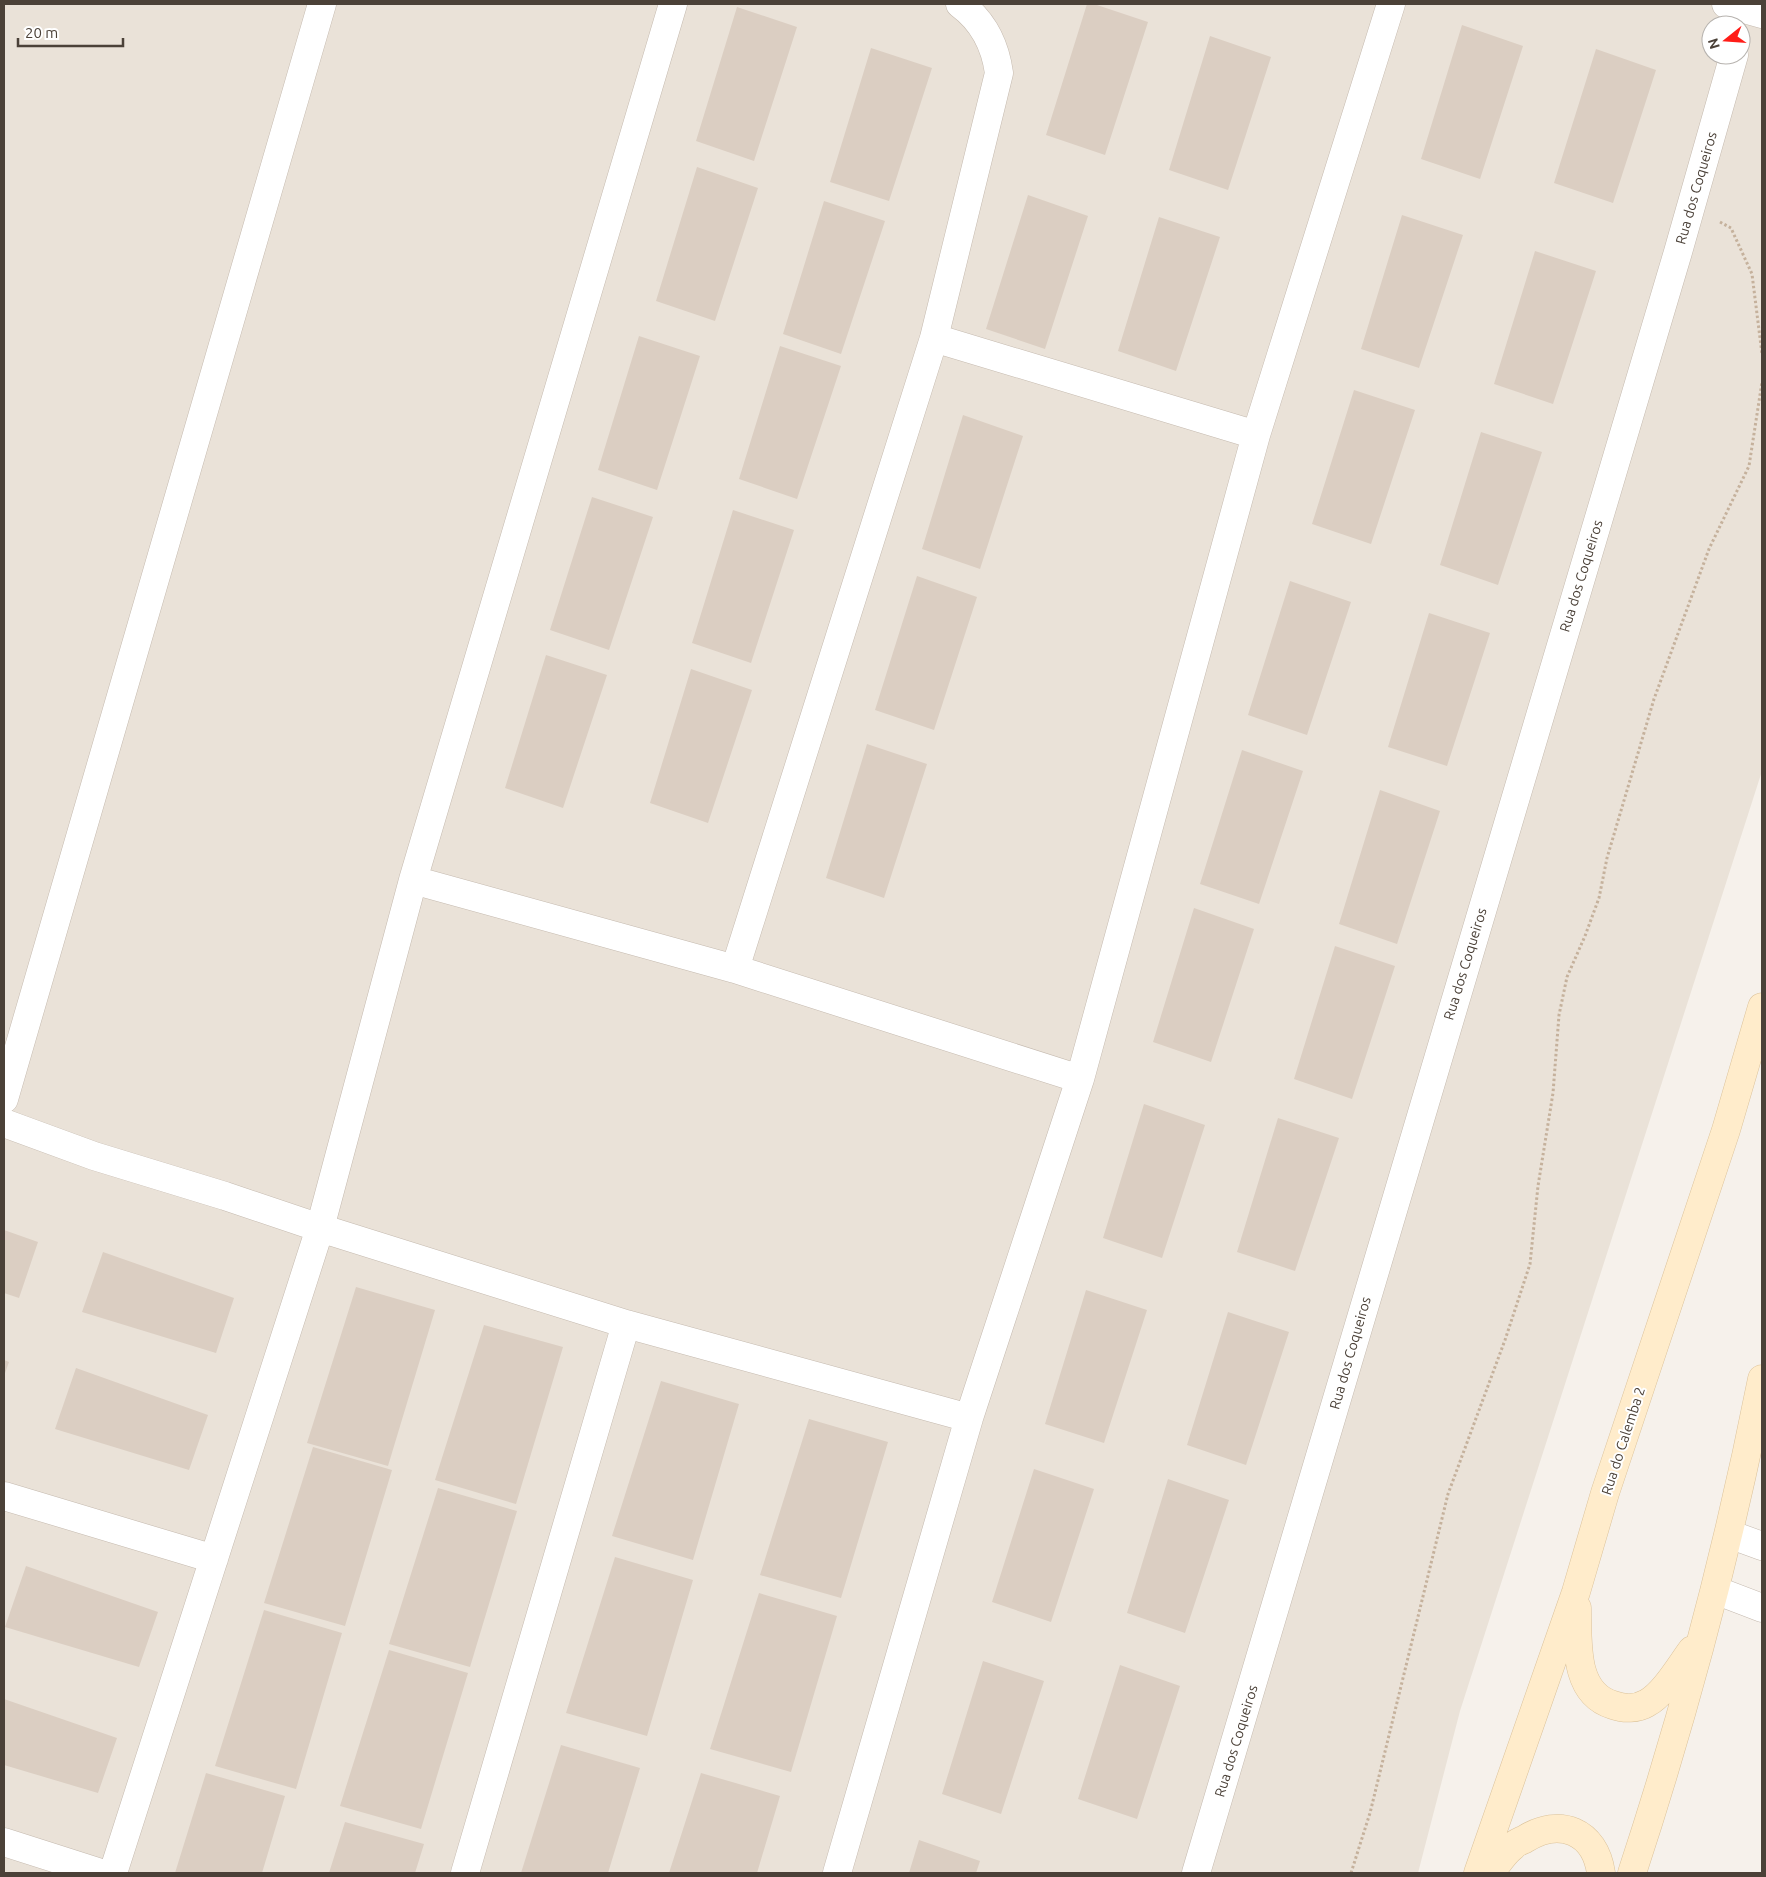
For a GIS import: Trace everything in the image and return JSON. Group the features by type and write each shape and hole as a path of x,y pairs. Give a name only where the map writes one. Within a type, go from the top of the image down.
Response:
{"main road":[{"name":"Rua do Calemba 2","path":"1478,1873 1576,1592 1605,1493 1726,1130 1762,1007"},
{"path":"1632,1873 1659,1791 1730,1534 1762,1380"},
{"path":"1576,1592 1578,1659 1594,1695 1609,1704 1630,1708 1647,1703 1663,1689 1701,1638"},
{"path":"1490,1873 1512,1846 1538,1831 1557,1828 1569,1830 1582,1836 1589,1842 1599,1859 1601,1873"}],"street":[{"path":"4,1099 322,4"},
{"path":"113,1873 320,1228 413,880 673,4"},
{"path":"735,969 934,338 999,73 997,55 986,31 974,14 960,4"},
{"path":"836,1873 969,1418 1080,1080 1256,435 1391,4"},
{"name":"Rua dos Coqueiros","path":"1196,1873 1692,205 1731,65"},
{"path":"934,338 1256,435"},
{"path":"413,880 735,969 1080,1080"},
{"path":"4,1124 94,1156 626,1324 969,1418"},
{"path":"465,1873 626,1324"},
{"path":"4,1496 214,1559"},
{"path":"1730,1534 1762,1546"},
{"path":"1715,1590 1762,1608"},
{"path":"4,1842 101,1873"}],"path":[{"path":"1692,205 1730,228 1752,274 1762,354"},
{"path":"1351,1873 1370,1813 1448,1494 1505,1340 1530,1264 1538,1186 1553,1092 1559,1015 1566,977 1586,936 1599,898 1607,858 1654,699 1710,549 1749,466 1762,382"}],"shaded area":[{"path":"4,4 1762,4 1762,771 1460,1711 1418,1873 4,1873"}],"building":[{"path":"1087,4 1094,4 1148,22 1105,155 1046,135"},
{"path":"737,7 797,27 754,161 696,141"},
{"path":"1462,25 1523,46 1480,179 1421,159"},
{"path":"1210,36 1271,57 1228,190 1169,170"},
{"path":"871,48 932,68 889,201 830,182"},
{"path":"1596,49 1656,70 1613,203 1554,183"},
{"path":"697,167 758,188 715,321 656,301"},
{"path":"1028,195 1088,216 1045,349 986,329"},
{"path":"824,201 885,221 841,354 783,334"},
{"path":"1402,215 1463,235 1419,368 1361,349"},
{"path":"1159,217 1220,237 1176,371 1118,351"},
{"path":"1535,251 1596,271 1553,404 1494,384"},
{"path":"639,336 700,356 657,490 598,470"},
{"path":"780,346 841,366 797,499 739,479"},
{"path":"1354,390 1415,410 1371,544 1312,524"},
{"path":"963,415 1023,436 980,569 922,549"},
{"path":"1481,432 1542,452 1498,585 1440,565"},
{"path":"592,497 653,517 609,650 550,630"},
{"path":"733,510 794,530 751,663 692,643"},
{"path":"917,576 977,597 934,730 875,710"},
{"path":"1290,581 1351,602 1307,735 1248,715"},
{"path":"1429,613 1490,633 1447,766 1388,747"},
{"path":"546,655 607,675 563,808 505,788"},
{"path":"691,669 752,690 708,823 650,803"},
{"path":"867,744 927,764 884,898 826,878"},
{"path":"1242,750 1303,771 1259,904 1200,884"},
{"path":"1380,790 1440,811 1397,944 1339,924"},
{"path":"1194,908 1254,929 1211,1062 1153,1042"},
{"path":"1335,946 1395,966 1352,1099 1294,1079"},
{"path":"1144,1104 1205,1125 1162,1258 1103,1238"},
{"path":"1278,1118 1339,1138 1295,1271 1237,1252"},
{"path":"4,1230 38,1242 19,1298 4,1293"},
{"path":"103,1252 234,1298 216,1353 82,1312"},
{"path":"356,1287 435,1310 388,1466 307,1443"},
{"path":"1086,1290 1147,1310 1104,1443 1045,1424"},
{"path":"1228,1312 1289,1332 1246,1465 1187,1445"},
{"path":"484,1325 563,1347 516,1504 435,1480"},
{"path":"4,1360 9,1362 4,1376"},
{"path":"76,1368 208,1415 189,1470 55,1429"},
{"path":"661,1381 739,1404 693,1560 612,1536"},
{"path":"809,1419 888,1442 841,1598 760,1575"},
{"path":"313,1447 392,1470 345,1626 264,1603"},
{"path":"1034,1469 1094,1489 1051,1622 992,1602"},
{"path":"1168,1479 1229,1500 1185,1633 1127,1613"},
{"path":"438,1488 517,1511 470,1667 389,1644"},
{"path":"615,1557 693,1580 647,1736 566,1713"},
{"path":"26,1566 158,1612 139,1667 5,1627"},
{"path":"759,1593 837,1616 791,1772 710,1749"},
{"path":"264,1610 342,1633 296,1789 215,1766"},
{"path":"389,1650 468,1673 421,1829 340,1806"},
{"path":"983,1661 1044,1681 1001,1814 942,1794"},
{"path":"1120,1665 1180,1686 1137,1819 1078,1799"},
{"path":"4,1699 117,1738 98,1793 4,1765"},
{"path":"561,1745 640,1768 608,1873 521,1873"},
{"path":"206,1773 285,1796 262,1873 175,1873"},
{"path":"701,1773 780,1796 757,1873 669,1873"},
{"path":"345,1822 424,1844 415,1873 329,1873"},
{"path":"919,1840 980,1861 976,1873 909,1873"}]}
